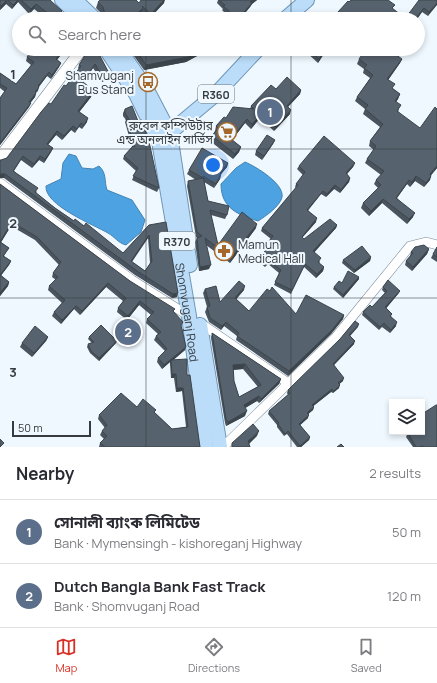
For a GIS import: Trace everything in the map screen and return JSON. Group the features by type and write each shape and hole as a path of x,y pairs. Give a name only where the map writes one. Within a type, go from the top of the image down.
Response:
{"main road":[{"path":"62,0 75,12"},
{"path":"75,0 88,12"},
{"path":"293,12 307,0"},
{"name":"Shomvuganj Road","path":"111,56 164,137"},
{"name":"Shomvuganj Road","path":"124,56 146,88 164,137 195,320 220,447"},
{"name":"R360","path":"164,137 216,94 251,56"},
{"name":"Shomvuganj Road","path":"195,320 206,447"}],"street":[{"path":"0,157 77,56"},
{"path":"0,183 132,280 195,320 288,383"},
{"path":"224,447 335,338 410,246 426,242 437,245"}],"water":[{"path":"69,154 76,156 82,168 93,169 99,166 104,174 107,190 132,200 145,220 141,232 126,245 108,233 71,214 53,200 48,193 46,186 61,179 63,163"},
{"path":"245,162 270,177 280,189 282,195 277,206 258,221 238,213 227,205 222,192 221,184 236,168"}],"building":[{"path":"0,0 7,0 0,6"},
{"path":"8,0 18,0 13,5"},
{"path":"21,0 50,0 62,11 46,12 36,4 31,9"},
{"path":"100,0 136,0 139,3 141,0 164,0 153,12 149,12 142,6 143,8 139,12 104,12 103,7 98,2"},
{"path":"219,0 253,0 250,2 252,3 244,12 230,12 223,6 225,5"},
{"path":"351,0 388,0 395,5 392,8 397,12 338,12 348,1 349,2"},
{"path":"419,0 437,0 437,3 429,12 424,8 421,12 410,12"},
{"path":"58,56 56,59 61,63 52,75 49,72 38,86 39,87 35,92 36,93 29,102 31,103 0,143 0,98 7,88 0,84 0,73 16,84 34,62 27,57"},
{"path":"85,56 100,56 110,75 104,79 95,64 83,82 88,86 86,88 92,93 78,111 88,118 84,125 81,123 77,129 73,126 64,136 57,131 47,144 53,148 45,159 40,156 34,164 23,156 13,171 38,188 35,192 55,208 74,221 75,219 84,226 86,223 123,253 149,225 166,222 178,293 173,294 137,271 5,174 0,174 0,160 7,158 41,112 49,103 51,104 64,85 66,86 81,66 79,65","holes":["149,235 152,261 145,271 131,261"]},
{"path":"140,56 190,56 188,57 146,65"},
{"path":"361,56 398,56 402,59 387,79 395,84 392,88 400,94 395,101 401,105 397,111 420,128 435,107 437,109 437,166 430,174 431,176 426,183 416,176 412,182 409,180 396,198 415,213 409,219 383,199 371,211 363,203 381,185 376,180 384,171 367,159 376,146 370,141 383,124 365,109 368,105 357,97 373,75 364,68 367,65 359,59"},
{"path":"287,77 301,90 287,106 291,110 276,127 262,114 252,124 247,119 231,139 241,147 235,154 212,136 218,128 216,126 224,117 226,118 233,107 254,109 251,106 271,85 276,89"},
{"path":"132,106 138,121 142,120 150,146 159,188 133,176 138,168 124,156 133,146 135,147 126,119 130,121 125,113 125,109"},
{"path":"267,135 275,140 264,156 256,151"},
{"path":"324,136 355,163 346,173 350,178 341,190 335,185 327,194 323,191 307,210 317,218 302,237 304,239 330,219 337,225 313,251 321,258 318,262 324,267 317,274 305,264 292,290 275,282 281,270 269,261 267,264 259,258 272,243 269,241 273,236 262,228 298,185 296,184 305,172 299,166"},
{"path":"202,148 228,163 220,173 221,174 216,184 203,176 208,201 229,206 227,215 210,210 218,245 242,212 257,224 231,258 205,238 211,265 200,267 197,238 202,236 197,232 188,181 203,178 189,170"},
{"path":"0,184 130,281 175,309 173,311 183,322 181,325 186,347 164,365 158,358 167,349 156,336 161,332 147,319 154,312 140,301 128,316 118,308 126,298 108,283 82,311 76,306 62,320 54,312 65,300 49,286 58,277 53,273 61,262 37,237 12,222 0,242"},
{"path":"0,242 9,248 3,256 11,261 0,275"},
{"path":"424,245 429,249 413,267 406,261 413,253 411,252 415,247"},
{"path":"362,246 371,257 355,270 343,260"},
{"path":"437,247 437,257 433,254"},
{"path":"348,271 359,277 343,295 334,287 339,281 342,283"},
{"path":"0,275 9,282 0,293"},
{"path":"388,280 400,291 385,307 392,314 390,316 397,322 391,330 384,323 380,327 363,312 370,305 372,307 387,291 383,287"},
{"path":"239,281 245,286 235,298 249,311 267,289 270,291 272,287 296,314 306,295 344,315 332,330 289,371 237,336 239,333 226,322 222,326 210,318 207,307 210,306 205,289 216,286 220,302"},
{"path":"355,321 359,324 349,335 355,341 333,364 344,378 338,383 340,385 334,391 332,389 312,405 314,407 307,413 309,415 299,424 310,437 300,446 288,431 285,434 278,424 279,423 269,411 290,393 288,390 340,339"},
{"path":"101,325 117,341 99,358 91,351 88,344 94,342 89,337"},
{"path":"35,326 48,337 34,353 22,343"},
{"path":"212,333 281,379 261,399 259,396 244,405 247,411 228,422 226,419","holes":["245,364 261,385 239,397 234,381 233,365"]},
{"path":"187,359 187,375 190,375 200,447 105,447 100,443 107,436 102,431 107,425 99,415 121,393 137,407 143,399 156,410 154,412 172,429 188,427 183,388 177,388 176,374 172,374 171,360"},
{"path":"437,405 437,447 416,447 409,435 425,435 425,412"},
{"path":"253,424 259,431 248,441 250,447 232,447 232,443"},
{"path":"0,439 4,443 0,447"},
{"path":"341,444 344,447 337,447"}],"place":[{"name":"Shamvuganj Bus Stand","path":"148,82"},
{"name":"সোনালী ব্যাংক লিমিটেড","path":"270,112"},
{"name":"রুবেল কম্পিউটার এন্ড অনলাইন সার্ভিস","path":"227,132"},
{"name":"Mamun Medical Hall","path":"224,251"},
{"name":"Dutch Bangla Bank Fast Track","path":"128,332"}]}
